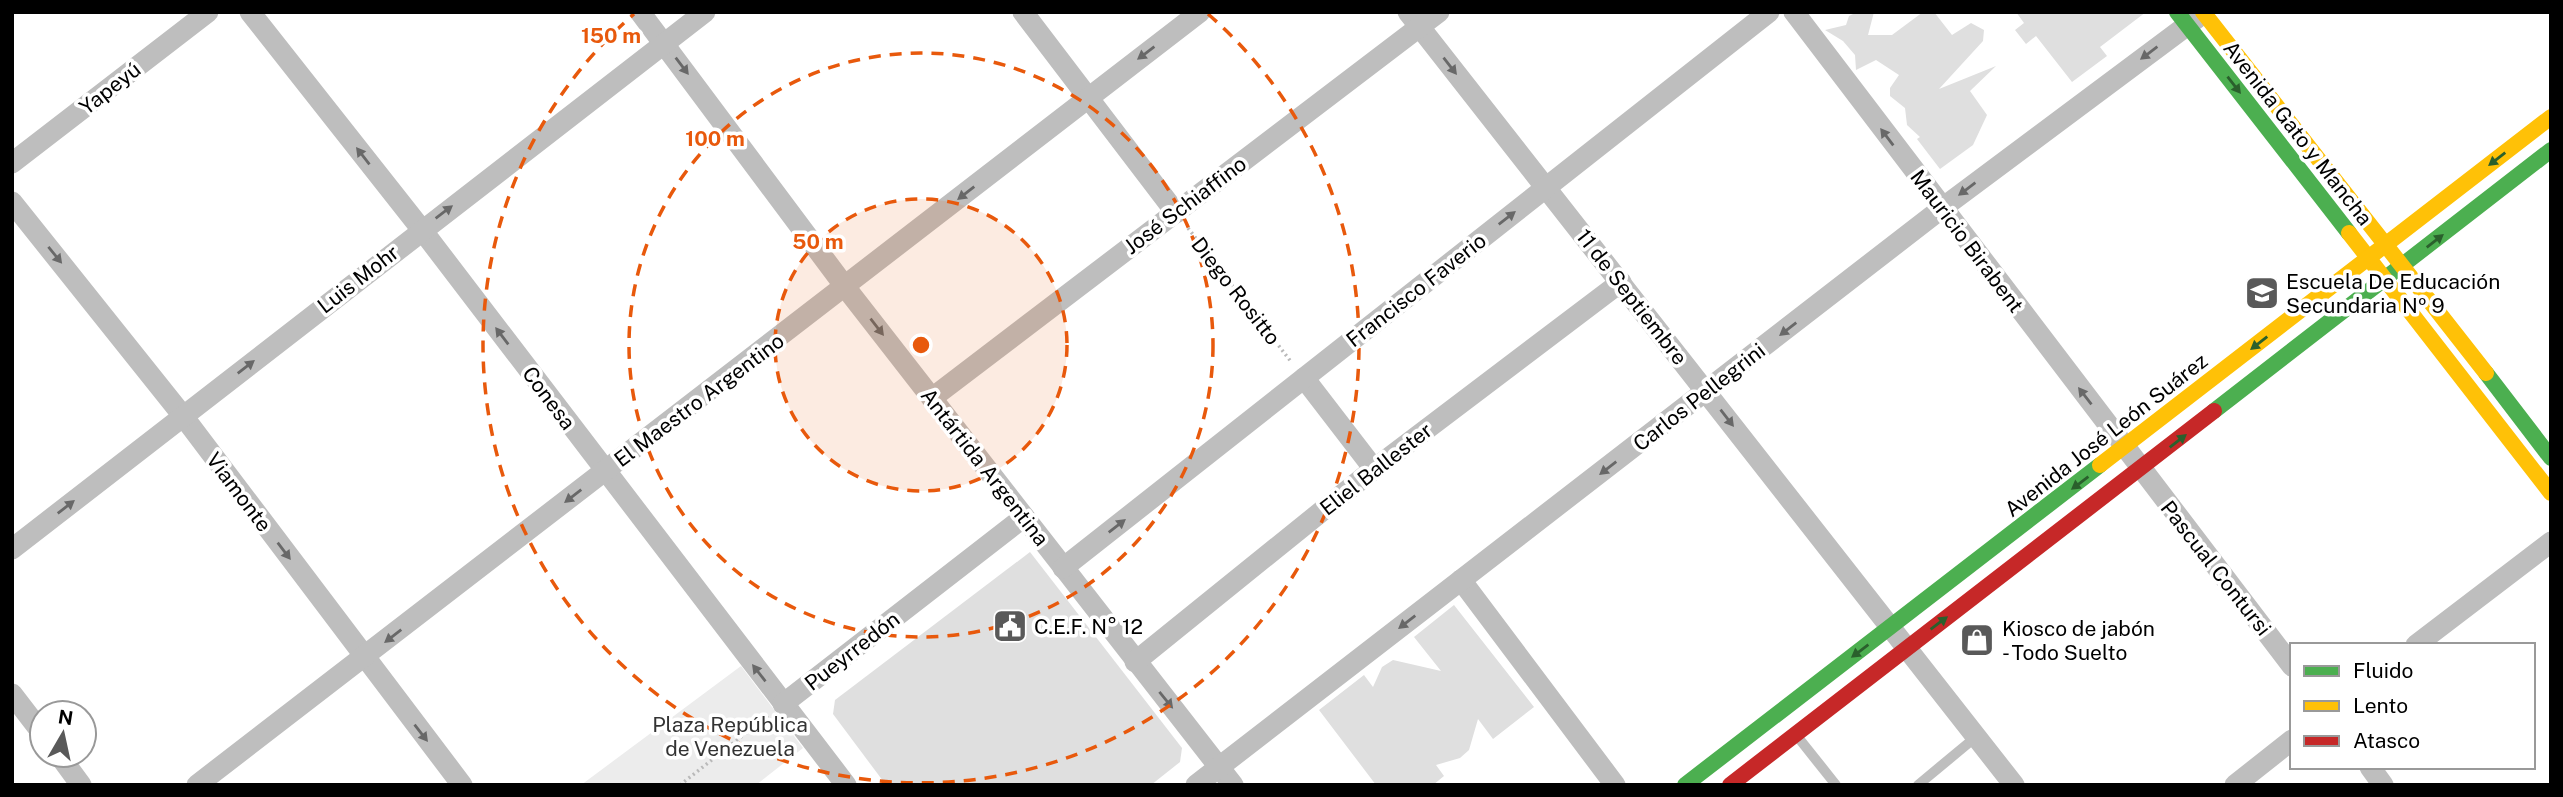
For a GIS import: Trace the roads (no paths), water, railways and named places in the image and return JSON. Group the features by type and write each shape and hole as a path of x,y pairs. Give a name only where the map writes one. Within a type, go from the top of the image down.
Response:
{"main road":[{"name":"Avenida Gato y Mancha","path":"2195,15 2404,265 2551,458"},
{"name":"Avenida Gato y Mancha","path":"2195,15 2369,257 2551,493"},
{"name":"Avenida José León Suárez","path":"1685,785 2551,117"},
{"path":"1730,785 2551,150"}],"street":[{"name":"Yapeyú","path":"12,163 208,12"},
{"name":"Conesa","path":"250,12 422,230 604,472 846,785"},
{"name":"Antártida Argentina","path":"640,12 846,288 1233,785"},
{"name":"Luis Mohr","path":"12,549 705,12"},
{"path":"1023,12 1176,213"},
{"name":"El Maestro Argentino","path":"197,785 846,288 1200,12"},
{"name":"José Schiaffino","path":"932,398 1176,213 1414,20 1439,12"},
{"name":"Francisco Faverio","path":"1063,568 1769,12"},
{"name":"Mauricio Birabent","path":"1794,12 2140,470"},
{"name":"Carlos Pellegrini","path":"1196,785 2195,15"},
{"name":"11 de Septiembre","path":"1414,20 2014,785"},
{"name":"Viamonte","path":"12,202 183,416 462,785"},
{"name":"Eliel Ballester","path":"1135,662 1374,469 1620,282"},
{"path":"1304,378 1374,469"},
{"name":"Pascual Contursi","path":"2140,470 2290,663"},
{"name":"Pueyrredón","path":"783,704 1024,517"},
{"path":"2419,643 2551,542"},
{"path":"1461,580 1615,785"},
{"path":"12,694 28,715"},
{"path":"2235,785 2290,742"},
{"path":"69,769 81,785"},
{"path":"2371,769 2383,785"}],"lane":[{"path":"1796,734 1836,785"},
{"path":"1918,785 1977,736"}],"place":[{"name":"Escuela De Educación Secundaria Nº 9","path":"2262,293"},
{"name":"C.E.F. N° 12","path":"1010,626"},
{"name":"Kiosco de jabón - Todo Suelto","path":"1977,640"}],"park label":[{"name":"Plaza República de Venezuela","path":"730,736"}]}
